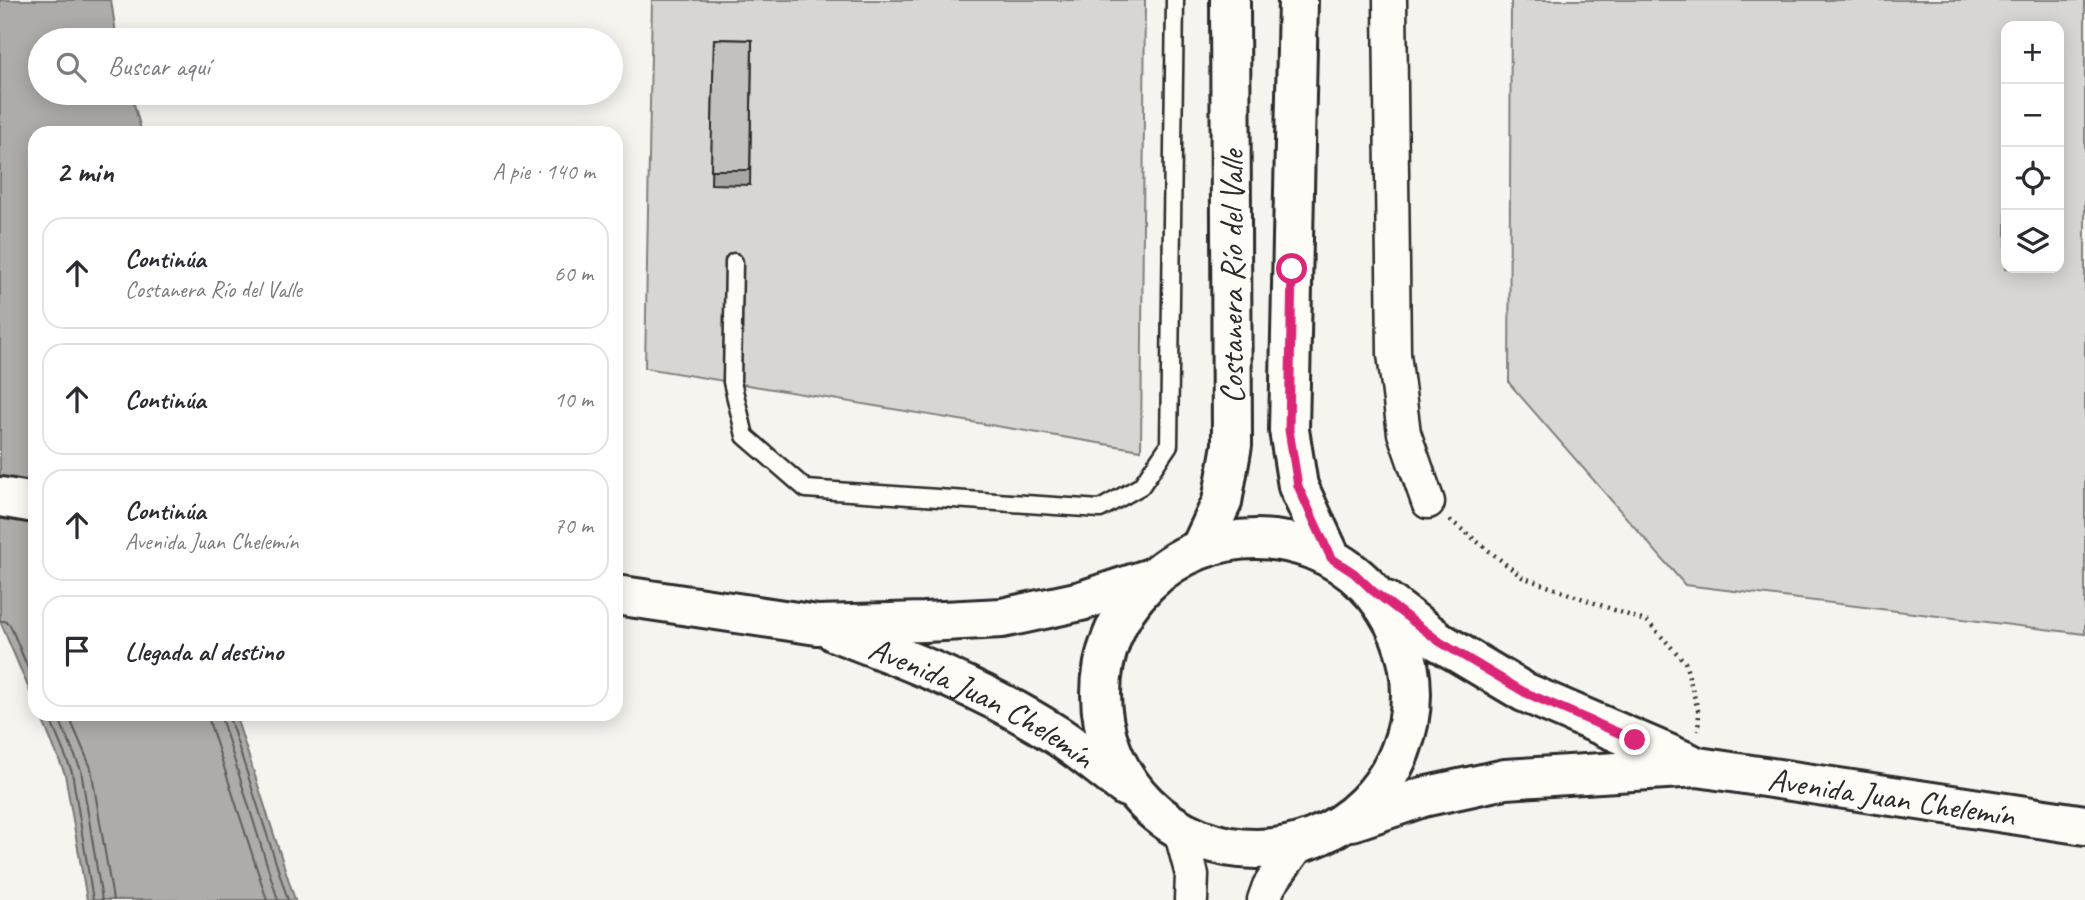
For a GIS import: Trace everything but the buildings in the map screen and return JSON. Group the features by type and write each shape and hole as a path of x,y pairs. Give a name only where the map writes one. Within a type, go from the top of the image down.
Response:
{"main road":[{"name":"Costanera Río del Valle","path":"1200,549 1222,502 1232,445 1230,0"},
{"name":"Costanera Río del Valle","path":"1298,0 1289,430 1298,486 1331,558"},
{"path":"0,497 28,502"},
{"path":"1254,538 1280,540 1307,547 1331,558 1354,573 1373,591 1390,613 1405,651 1412,691 1410,718 1392,769 1358,811 1336,827 1300,843 1251,850 1226,847 1180,830 1157,815 1138,796 1122,774 1110,750 1100,697 1102,670 1120,619 1135,596 1168,566 1200,549 1226,541 1254,538"},
{"name":"Avenida Juan Chelemín","path":"623,596 817,625 1002,618 1081,601 1154,577"},
{"name":"Avenida Juan Chelemín","path":"1373,591 1440,642 1524,692 1698,767"},
{"name":"Avenida Juan Chelemín","path":"817,625 914,662 991,698 1058,736 1138,796"},
{"name":"Avenida Juan Chelemín","path":"1336,827 1423,797 1505,779 1698,767 2085,825"}],"street":[{"path":"1390,0 1394,354 1404,433 1428,502"},
{"path":"1180,830 1192,875 1191,900"},
{"path":"1264,900 1269,886 1300,843"}],"lane":[{"path":"734,262 732,382 745,436 806,489 1100,509 1141,486 1169,445 1175,0"}],"path":[{"path":"1428,502 1522,577 1648,622 1685,662 1699,714 1698,767"}],"shaded area":[{"path":"652,0 1145,0 1141,450 645,368"},
{"path":"1511,0 2085,0 2085,634 1685,585 1509,383"}],"water":[{"path":"0,0 111,0 115,28 28,28 28,105 134,105 140,126 28,126 28,687 0,621"},
{"path":"43,721 237,721 295,900 87,900 65,774"}],"route":[{"path":"1292,269 1289,430 1298,486 1331,558 1354,573 1373,591 1440,642 1524,692 1635,740"}]}
